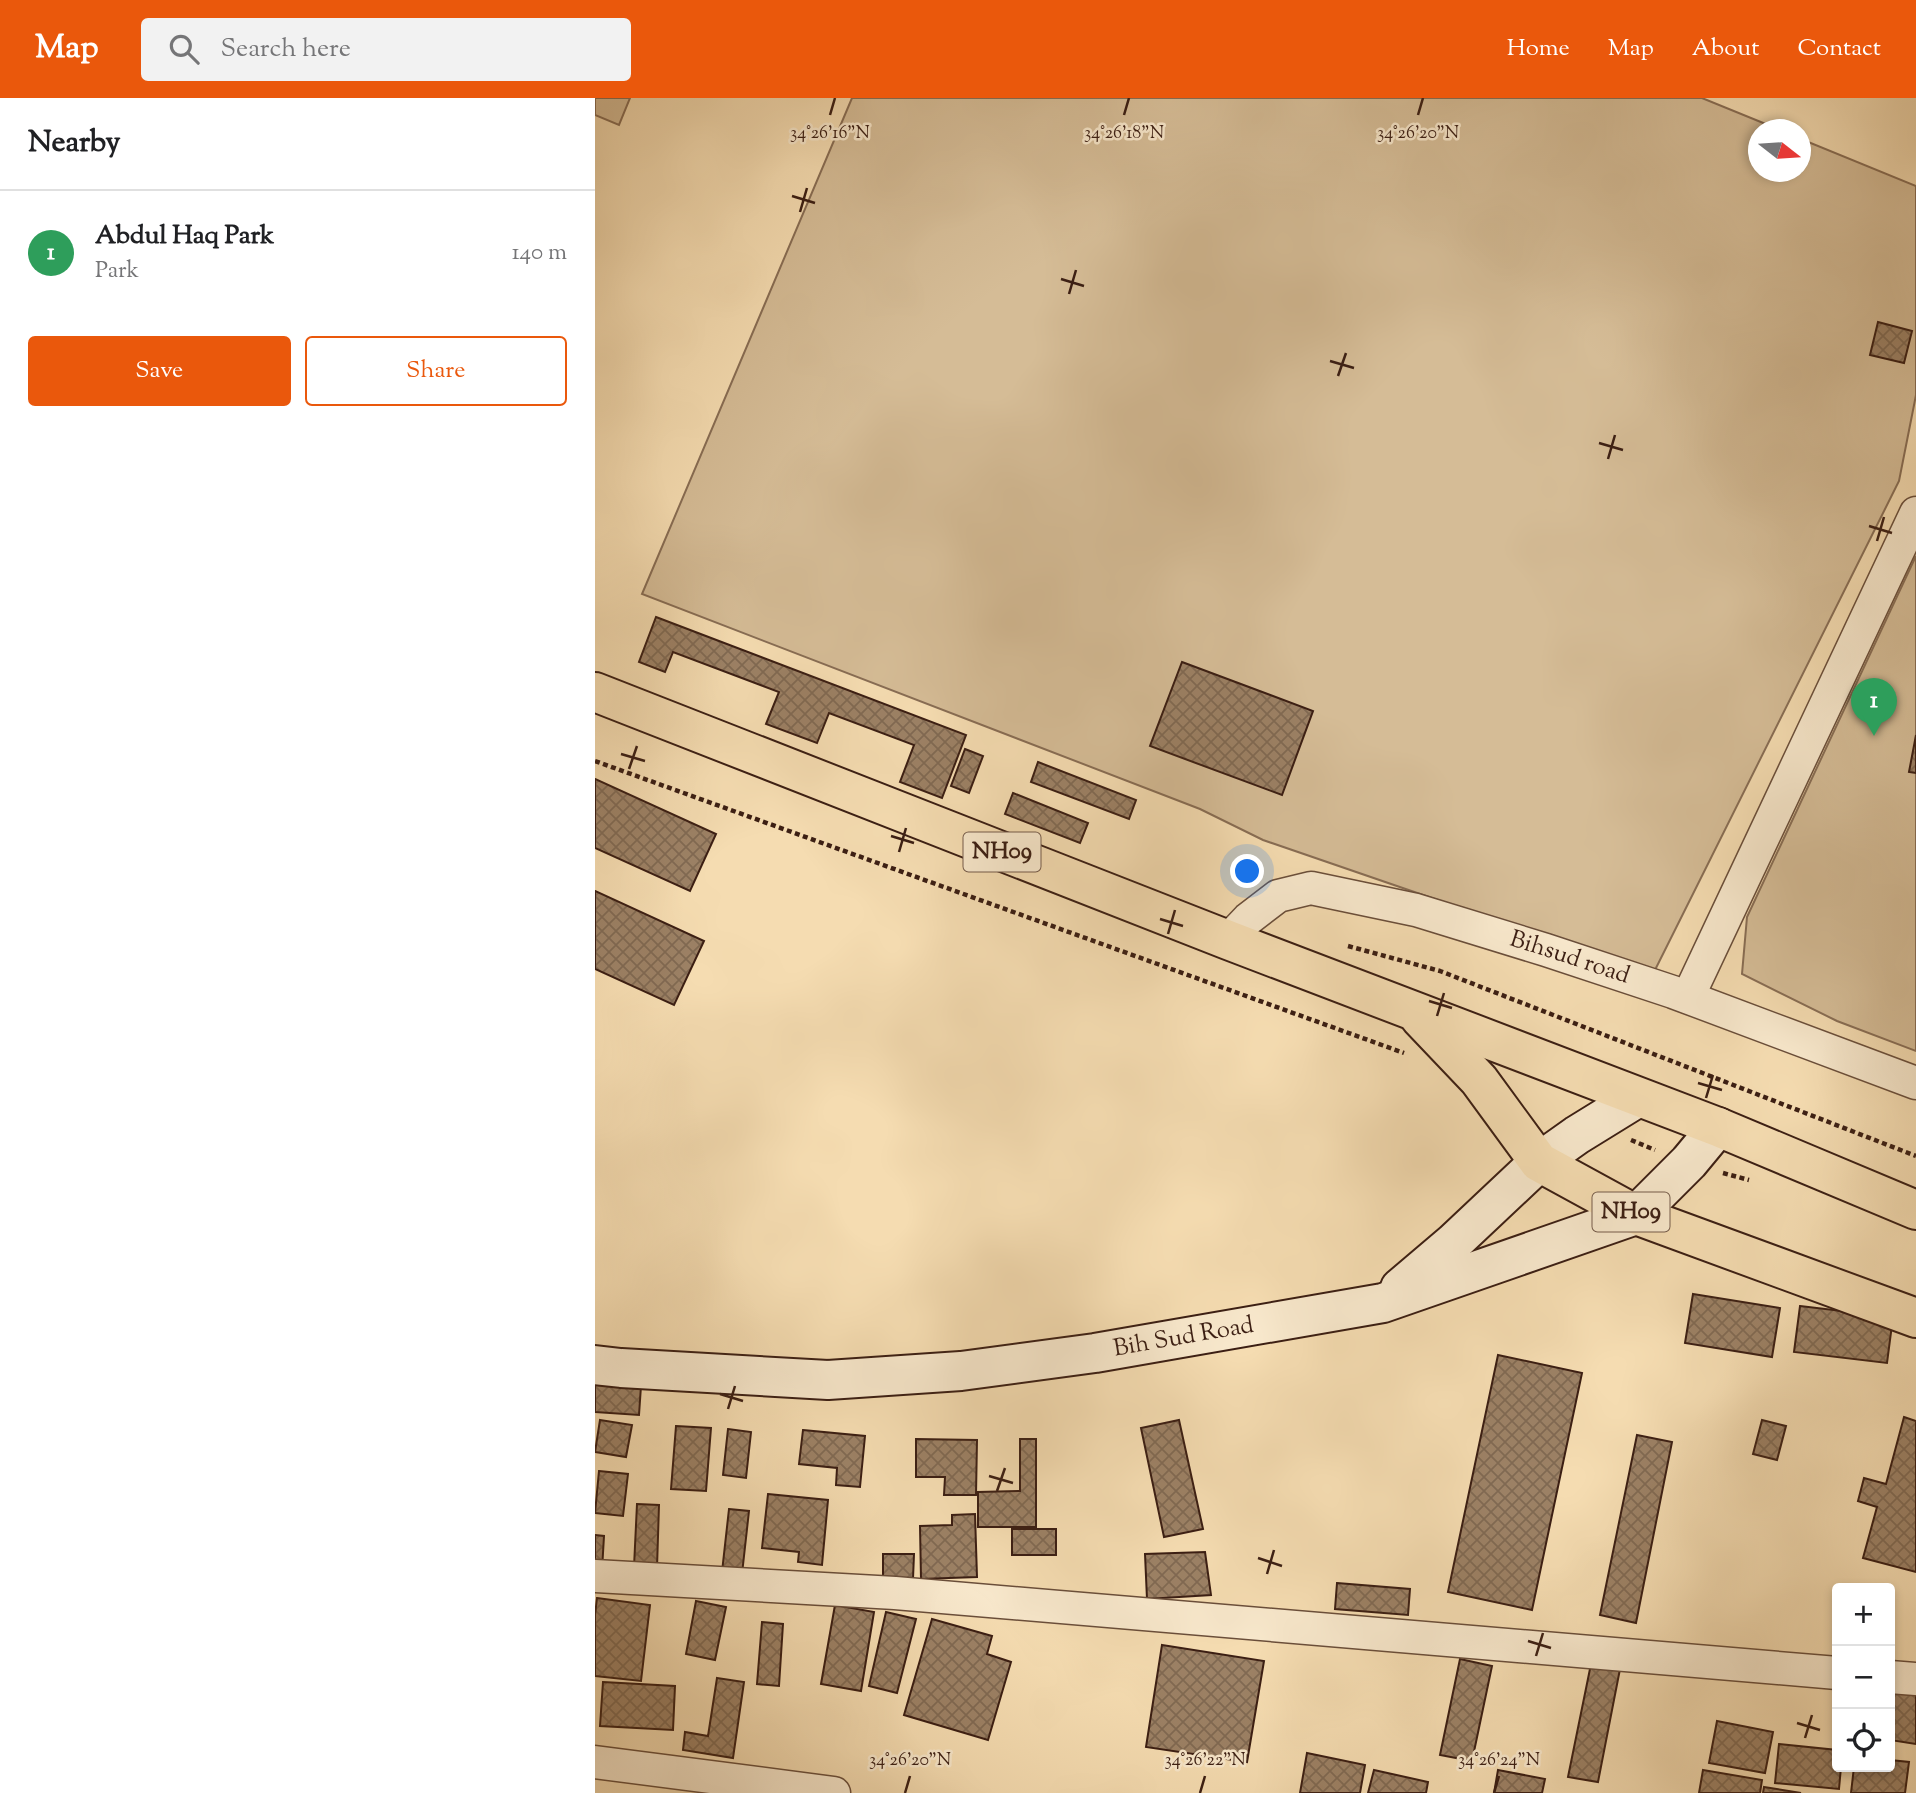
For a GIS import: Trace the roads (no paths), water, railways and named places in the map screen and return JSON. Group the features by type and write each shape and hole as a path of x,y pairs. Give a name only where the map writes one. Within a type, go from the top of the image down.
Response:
{"main road":[{"name":"NH09","path":"595,692 1228,940 1718,1127 1916,1210"},
{"name":"NH09","path":"1411,1009 1479,1080 1539,1162 1636,1215 1916,1318"},
{"path":"1383,1303 1453,1243 1539,1162 1637,1098"},
{"name":"Bih Sud Road","path":"595,1365 828,1380 961,1371 1095,1353 1383,1303 1636,1215 1689,1162 1718,1127"}],"street":[{"path":"1688,997 1916,513"},
{"name":"Bihsud road","path":"1228,940 1248,919 1278,896 1311,888 1416,910 1546,950 1688,997 1916,1083"},
{"path":"595,1576 895,1593 1832,1673"},
{"path":"1895,1677 1916,1679"},
{"path":"595,1762 834,1793"}],"place":[{"name":"Abdul Haq Park","path":"1874,736"}]}
